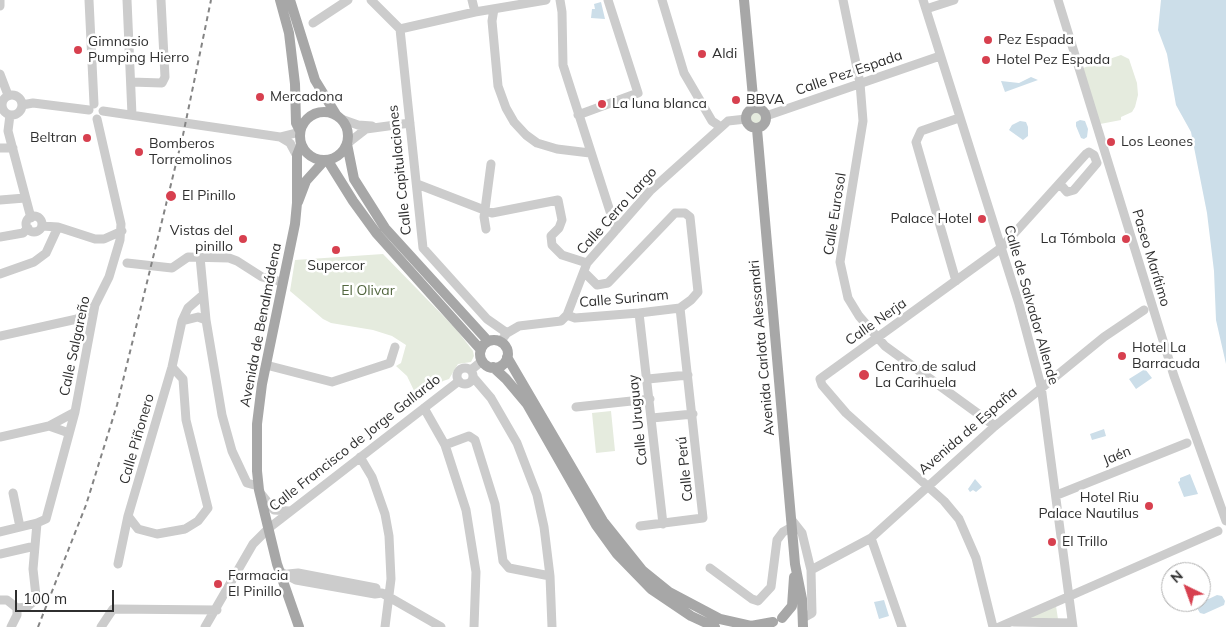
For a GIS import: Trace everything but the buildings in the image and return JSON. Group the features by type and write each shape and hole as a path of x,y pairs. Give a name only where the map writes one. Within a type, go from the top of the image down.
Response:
{"main road":[{"path":"280,0 289,32 295,84 296,123 300,132 301,144 310,157 326,161 340,155 347,144"},
{"path":"290,0 315,80 348,130 347,144 354,179 385,228 488,341 500,342 506,348 507,357 603,521 643,570 669,592 720,619 751,626 795,620 803,624"},
{"path":"744,0 754,108"},
{"path":"754,108 761,109 766,116 764,124 757,129 749,126 746,119 748,111 754,108"},
{"path":"300,132 303,124 315,114 322,112 339,117"},
{"name":"Avenida Carlota Alessandri","path":"757,129 795,564 803,624"},
{"name":"Avenida de Benalmádena","path":"300,627 258,488 257,424 266,365 297,203 297,156 301,144"},
{"path":"326,161 377,234 480,350 482,361 493,367 506,379 527,404 596,525 617,554 651,589 691,616 715,627"},
{"name":"Avenida de Benalmádena","path":"297,203 306,181 326,161"},
{"path":"480,350 488,341"},
{"path":"493,367 504,362 507,357"},
{"name":"Avenida Carlota Alessandri","path":"775,622 792,606 795,564"}],"street":[{"path":"0,0 0,6"},
{"path":"89,0 90,117 97,119 102,115 103,111"},
{"path":"127,0 132,115"},
{"path":"131,82 162,83 165,77 161,0"},
{"path":"314,23 348,0"},
{"path":"371,0 400,29 475,12 546,0"},
{"path":"472,0 475,12"},
{"path":"560,0 563,65 616,230"},
{"path":"578,115 638,93 608,0"},
{"path":"662,0 684,73 712,121 721,128"},
{"name":"Calle Eurosol","path":"843,0 860,82 863,121 840,262 848,298 859,316 896,356 995,426"},
{"path":"924,4 954,0"},
{"name":"Paseo Marítimo","path":"1058,0 1171,368 1226,521"},
{"name":"Calle de Salvador Allende","path":"924,4 1001,248 1042,386 1072,625"},
{"path":"494,9 492,21 498,86 506,108 514,122 526,135 537,143 557,149 590,153"},
{"name":"Calle Capitulaciones","path":"400,29 417,184 419,227 423,248 487,319 508,333"},
{"name":"Calle Pez Espada","path":"766,116 940,56"},
{"path":"0,74 8,95"},
{"path":"8,95 18,96 22,105"},
{"path":"8,95 3,100 2,106 5,112 10,115 17,113 22,105 33,103 91,107 99,105 103,111 280,137 300,132"},
{"path":"10,115 8,131 31,218"},
{"path":"339,117 358,125 375,127"},
{"path":"956,281 916,142 921,130 959,118"},
{"name":"Calle Salgareño","path":"17,608 27,606 34,601 36,596 33,568 37,523 46,519 75,412 95,305 109,277 122,232 97,119"},
{"name":"Calle Cerro Largo","path":"567,315 587,263 650,191 728,122 746,119"},
{"path":"347,144 360,132 375,127 410,123"},
{"path":"280,137 290,144 297,156"},
{"path":"290,144 301,144"},
{"path":"0,148 13,148"},
{"name":"Calle Nerja","path":"927,486 865,432 822,385 820,379 824,374 878,338 1001,248 1086,154 1089,152 1094,155 1097,163 1074,190 1067,192 1060,184"},
{"path":"486,229 491,164"},
{"path":"417,184 492,214 558,200 562,220 559,228 552,236 552,245 562,255 587,263"},
{"path":"0,200 25,198"},
{"name":"Calle Surinam","path":"567,315 575,318 639,313 680,308 691,300 698,292 690,218 685,213 675,213 608,283 597,285 586,274 582,274"},
{"path":"31,218 40,219 42,226"},
{"path":"0,236 23,233 28,228 27,224 31,218"},
{"path":"42,226 58,226 104,239 122,232"},
{"path":"28,228 37,232 42,226"},
{"path":"0,274 34,262 46,253 58,226"},
{"path":"127,263 172,268 188,257 229,258 262,277 282,282"},
{"path":"200,257 206,320 222,415 232,450 247,483 258,488 274,510 289,511"},
{"name":"Calle Piñonero","path":"118,564 128,516 172,366 182,321 188,308 203,295"},
{"path":"0,336 77,319 95,305"},
{"name":"Calle Perú","path":"640,526 703,518 680,308"},
{"name":"Avenida de España","path":"811,570 871,538 927,486 1042,386 1104,337 1144,310"},
{"name":"Calle Uruguay","path":"639,313 663,524"},
{"path":"500,342 508,333 519,326 561,321 567,315"},
{"path":"182,321 198,318 206,320"},
{"path":"77,319 91,331"},
{"path":"266,365 332,382 390,363 395,347"},
{"path":"482,361 472,374 468,384 459,381 457,376 459,370 465,368 472,374 492,398 518,443 537,495 544,527 550,576 552,627"},
{"path":"128,516 138,529 156,534 185,529 198,521 208,508 186,420 184,379 172,366"},
{"path":"648,379 688,375"},
{"name":"Calle Francisco de Jorge Gallardo","path":"205,627 217,610 224,593 253,544 269,528 459,381"},
{"path":"576,408 650,399"},
{"path":"424,408 444,445 466,510 476,572 474,627"},
{"path":"0,437 49,426 75,412"},
{"path":"652,418 693,414"},
{"path":"49,426 69,434"},
{"path":"444,445 469,436 475,440 495,504 503,561 508,568 550,576"},
{"name":"Jaén","path":"1057,495 1187,443"},
{"path":"360,457 372,477 389,536 390,579 385,595 385,627"},
{"path":"927,486 944,501 958,520 976,558 993,627"},
{"path":"13,493 20,527"},
{"path":"0,532 37,523"},
{"path":"710,568 752,599 758,601 771,587 777,540 792,523 802,532 811,570 812,613 803,624"},
{"path":"999,627 1218,531"},
{"path":"871,538 902,627"},
{"path":"0,554 35,546"},
{"path":"283,573 296,580 385,595 441,627"},
{"path":"0,600 7,600 17,608 17,615 11,627"},
{"path":"101,627 113,609 217,610"},
{"path":"1014,622 1072,625"}],"green space":[{"path":"1121,55 1129,59 1137,83 1138,95 1135,107 1132,112 1121,117 1121,120 1100,124 1083,68"},
{"path":"754,113 758,113 761,118 760,122 754,123 751,120 751,116"},
{"name":"El Olivar","path":"383,254 456,329 473,351 474,356 471,362 458,364 449,379 443,381 418,399 407,376 396,366 401,363 406,345 392,336 373,330 331,323 323,319 290,291 295,260"},
{"path":"611,411 615,451 596,453 592,413"},
{"path":"1056,606 1058,619 1028,618"}],"water":[{"path":"1161,0 1226,0 1226,364 1216,320 1214,271 1207,213 1191,132 1176,105 1167,54 1158,30"},
{"path":"601,2 605,19 591,18 592,9 595,9 594,4"},
{"path":"1031,77 1038,80 1005,92 1001,81 1019,83"},
{"path":"1080,120 1085,121 1088,129 1087,137 1084,139 1081,138 1076,126 1076,122"},
{"path":"1020,121 1026,122 1028,127 1028,136 1023,140 1009,130 1012,125"},
{"path":"1145,369 1152,378 1136,389 1129,379"},
{"path":"1104,429 1106,436 1092,440 1090,434"},
{"path":"1190,474 1198,494 1184,497 1178,482 1180,478"},
{"path":"975,479 982,487 976,492 973,490 970,492 968,489"},
{"path":"1217,595 1222,596 1225,601 1224,605 1211,611 1211,598"},
{"path":"884,600 889,616 879,619 874,602"}],"railway":[{"path":"38,627 86,505 117,405 183,135 211,0"}],"place":[{"name":"Pez Espada","path":"988,40"},
{"name":"Gimnasio Pumping Hierro","path":"78,50"},
{"name":"Aldi","path":"702,54"},
{"name":"Hotel Pez Espada","path":"986,60"},
{"name":"Mercadona","path":"260,97"},
{"name":"BBVA","path":"736,100"},
{"name":"La luna blanca","path":"602,104"},
{"name":"Beltran","path":"87,138"},
{"name":"Los Leones","path":"1111,142"},
{"name":"Bomberos Torremolinos","path":"139,152"},
{"name":"El Pinillo","path":"171,196"},
{"name":"Palace Hotel","path":"982,219"},
{"name":"Vistas del pinillo","path":"243,239"},
{"name":"La Tómbola","path":"1126,239"},
{"name":"Supercor","path":"336,250"},
{"name":"Hotel La Barracuda","path":"1122,356"},
{"name":"Centro de salud La Carihuela","path":"864,375"},
{"name":"Hotel Riu Palace Nautilus","path":"1149,506"},
{"name":"El Trillo","path":"1052,542"},
{"name":"Farmacia El Pinillo","path":"218,584"}]}
